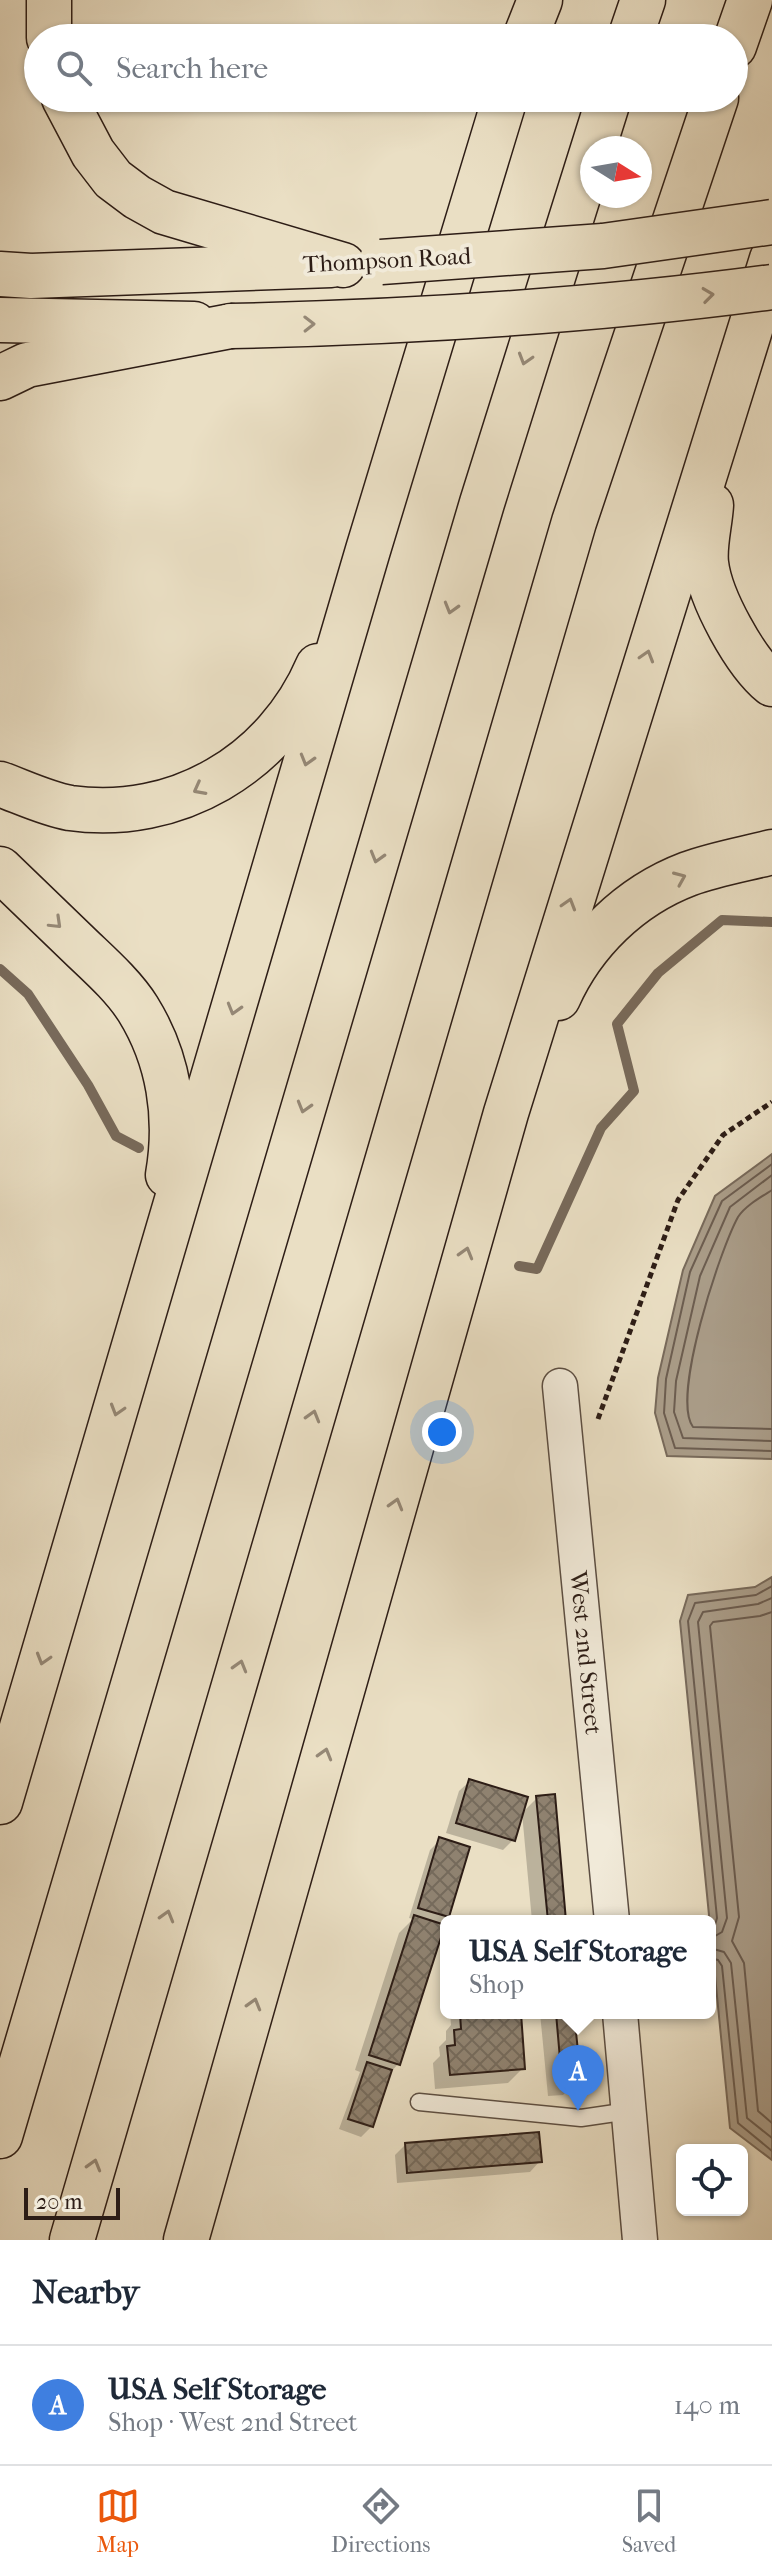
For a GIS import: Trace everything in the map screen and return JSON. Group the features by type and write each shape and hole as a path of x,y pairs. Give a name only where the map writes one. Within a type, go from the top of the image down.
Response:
{"main road":[{"path":"49,0 49,24"},
{"path":"517,0 521,24"},
{"path":"529,24 540,0"},
{"path":"635,24 643,0"},
{"path":"742,24 750,0"},
{"path":"71,112 93,153 113,179 164,212 362,263"},
{"path":"0,1802 368,550 501,112"},
{"path":"0,2136 477,519 605,112"},
{"path":"72,2240 574,522 711,112"},
{"name":"Thompson Road","path":"0,274 362,263 603,246 772,222"},
{"path":"186,2240 506,1113 772,259"},
{"path":"0,320 231,326 341,324 618,305 772,287"},
{"path":"0,378 27,365 231,326"},
{"path":"717,432 706,563 725,619 762,675 772,684"},
{"path":"0,784 68,808 130,810 187,796 239,768 279,730 307,693 368,550"},
{"path":"506,1113 564,983 583,952 603,929 656,888 690,873 772,852"},
{"path":"0,869 112,978 138,1008 163,1061 171,1093 171,1158 139,1335"},
{"path":"171,2240 233,2079"}],"street":[{"name":"West 2nd Street","path":"560,1386 611,1915"},
{"path":"621,2019 640,2240"}],"lane":[{"path":"419,2102 581,2118 629,2111"}],"path":[{"path":"597,1420 678,1200 723,1135 772,1102"}],"water":[{"path":"772,1154 772,1459 667,1456 655,1413 658,1378 683,1270 715,1196"},
{"path":"772,1577 772,2160 730,2128 716,1986 716,1915 709,1915 680,1621 688,1595 755,1587"}],"building":[{"path":"469,1779 528,1797 515,1841 456,1823"},
{"path":"555,1794 565,1915 547,1915 536,1796"},
{"path":"439,1837 470,1847 450,1915 418,1908"},
{"path":"414,1915 440,1923 440,1941 400,2065 369,2055"},
{"path":"460,2019 521,2019 525,2069 450,2075 447,2046 455,2045 454,2030 461,2029"},
{"path":"557,2019 575,2019 581,2080 562,2082"},
{"path":"367,2062 392,2070 373,2127 348,2119"},
{"path":"539,2132 542,2162 407,2173 405,2143"}],"waterway":[{"path":"519,1266 537,1269 601,1128 634,1091 617,1024 658,973 722,920 772,922"},
{"path":"0,969 28,994 88,1085 116,1136 139,1148"}],"place":[{"name":"USA Self Storage","path":"578,2111"}]}
